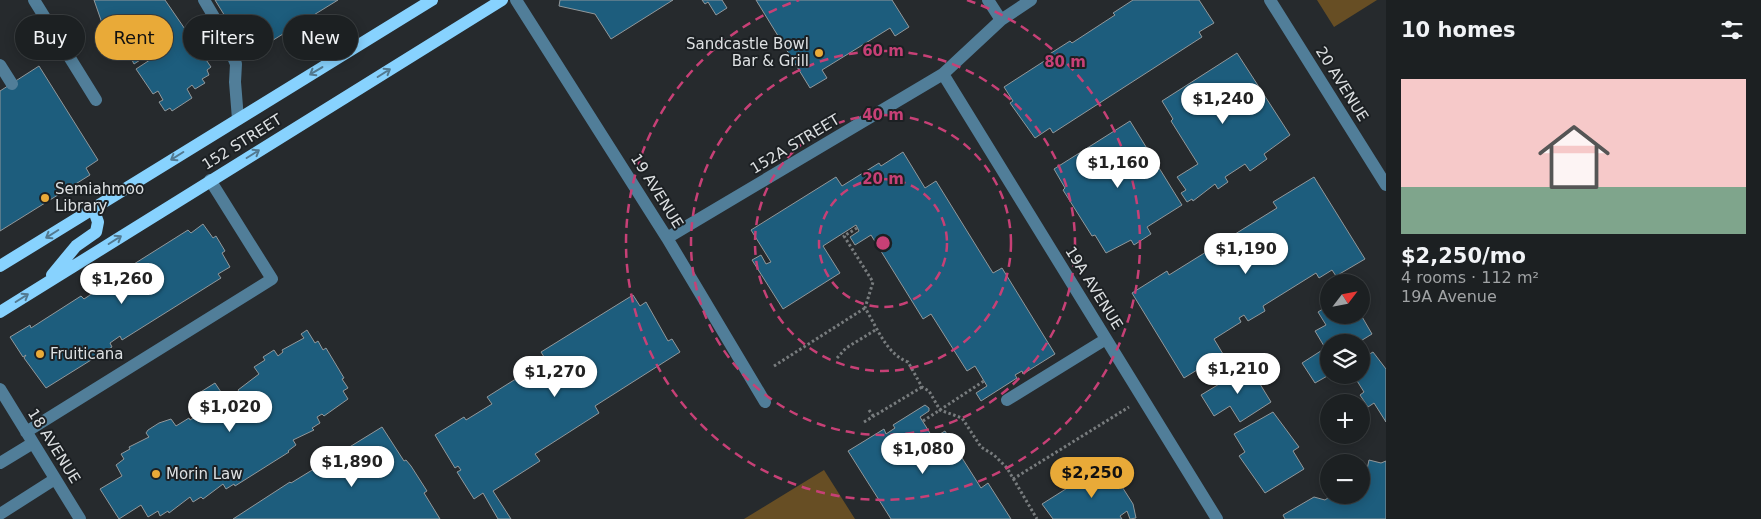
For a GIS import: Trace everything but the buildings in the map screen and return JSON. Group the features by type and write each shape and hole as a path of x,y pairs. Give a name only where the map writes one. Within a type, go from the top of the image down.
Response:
{"main road":[{"name":"152 STREET","path":"0,266 432,0"},
{"name":"152 STREET","path":"0,312 502,0"},
{"path":"44,284 76,246 96,232 98,222 93,208"}],"street":[{"path":"34,0 96,100"},
{"path":"204,0 220,27 236,64 235,82 238,119"},
{"name":"19 AVENUE","path":"516,0 667,238 765,402"},
{"path":"988,0 1001,20"},
{"name":"152A STREET","path":"667,238 943,74 1001,20 1031,0"},
{"name":"20 AVENUE","path":"1270,0 1386,185"},
{"path":"0,65 12,84"},
{"name":"19A AVENUE","path":"943,74 1217,519"},
{"path":"26,432 272,279 210,180"},
{"path":"1007,400 1106,339"},
{"name":"18 AVENUE","path":"0,389 80,519"},
{"path":"0,463 33,443"},
{"path":"0,514 55,479"}],"path":[{"path":"774,366 865,308 873,282 844,236 857,228"},
{"path":"865,308 890,352 898,359 908,362 922,387 929,391 940,410 962,418 981,447 994,455 1013,479 1038,519"},
{"path":"837,358 846,348 877,328"},
{"path":"923,421 984,381"},
{"path":"864,422 922,387"},
{"path":"1013,479 1143,399"},
{"path":"870,410 874,417"}],"shaded area":[{"path":"1317,0 1377,0 1334,27"},
{"path":"824,470 855,519 744,519"}],"place":[{"name":"Sandcastle Bowl Bar & Grill","path":"819,53"},
{"name":"Semiahmoo Library","path":"45,198"},
{"name":"Fruiticana","path":"40,354"},
{"name":"Morin Law","path":"156,474"}]}
